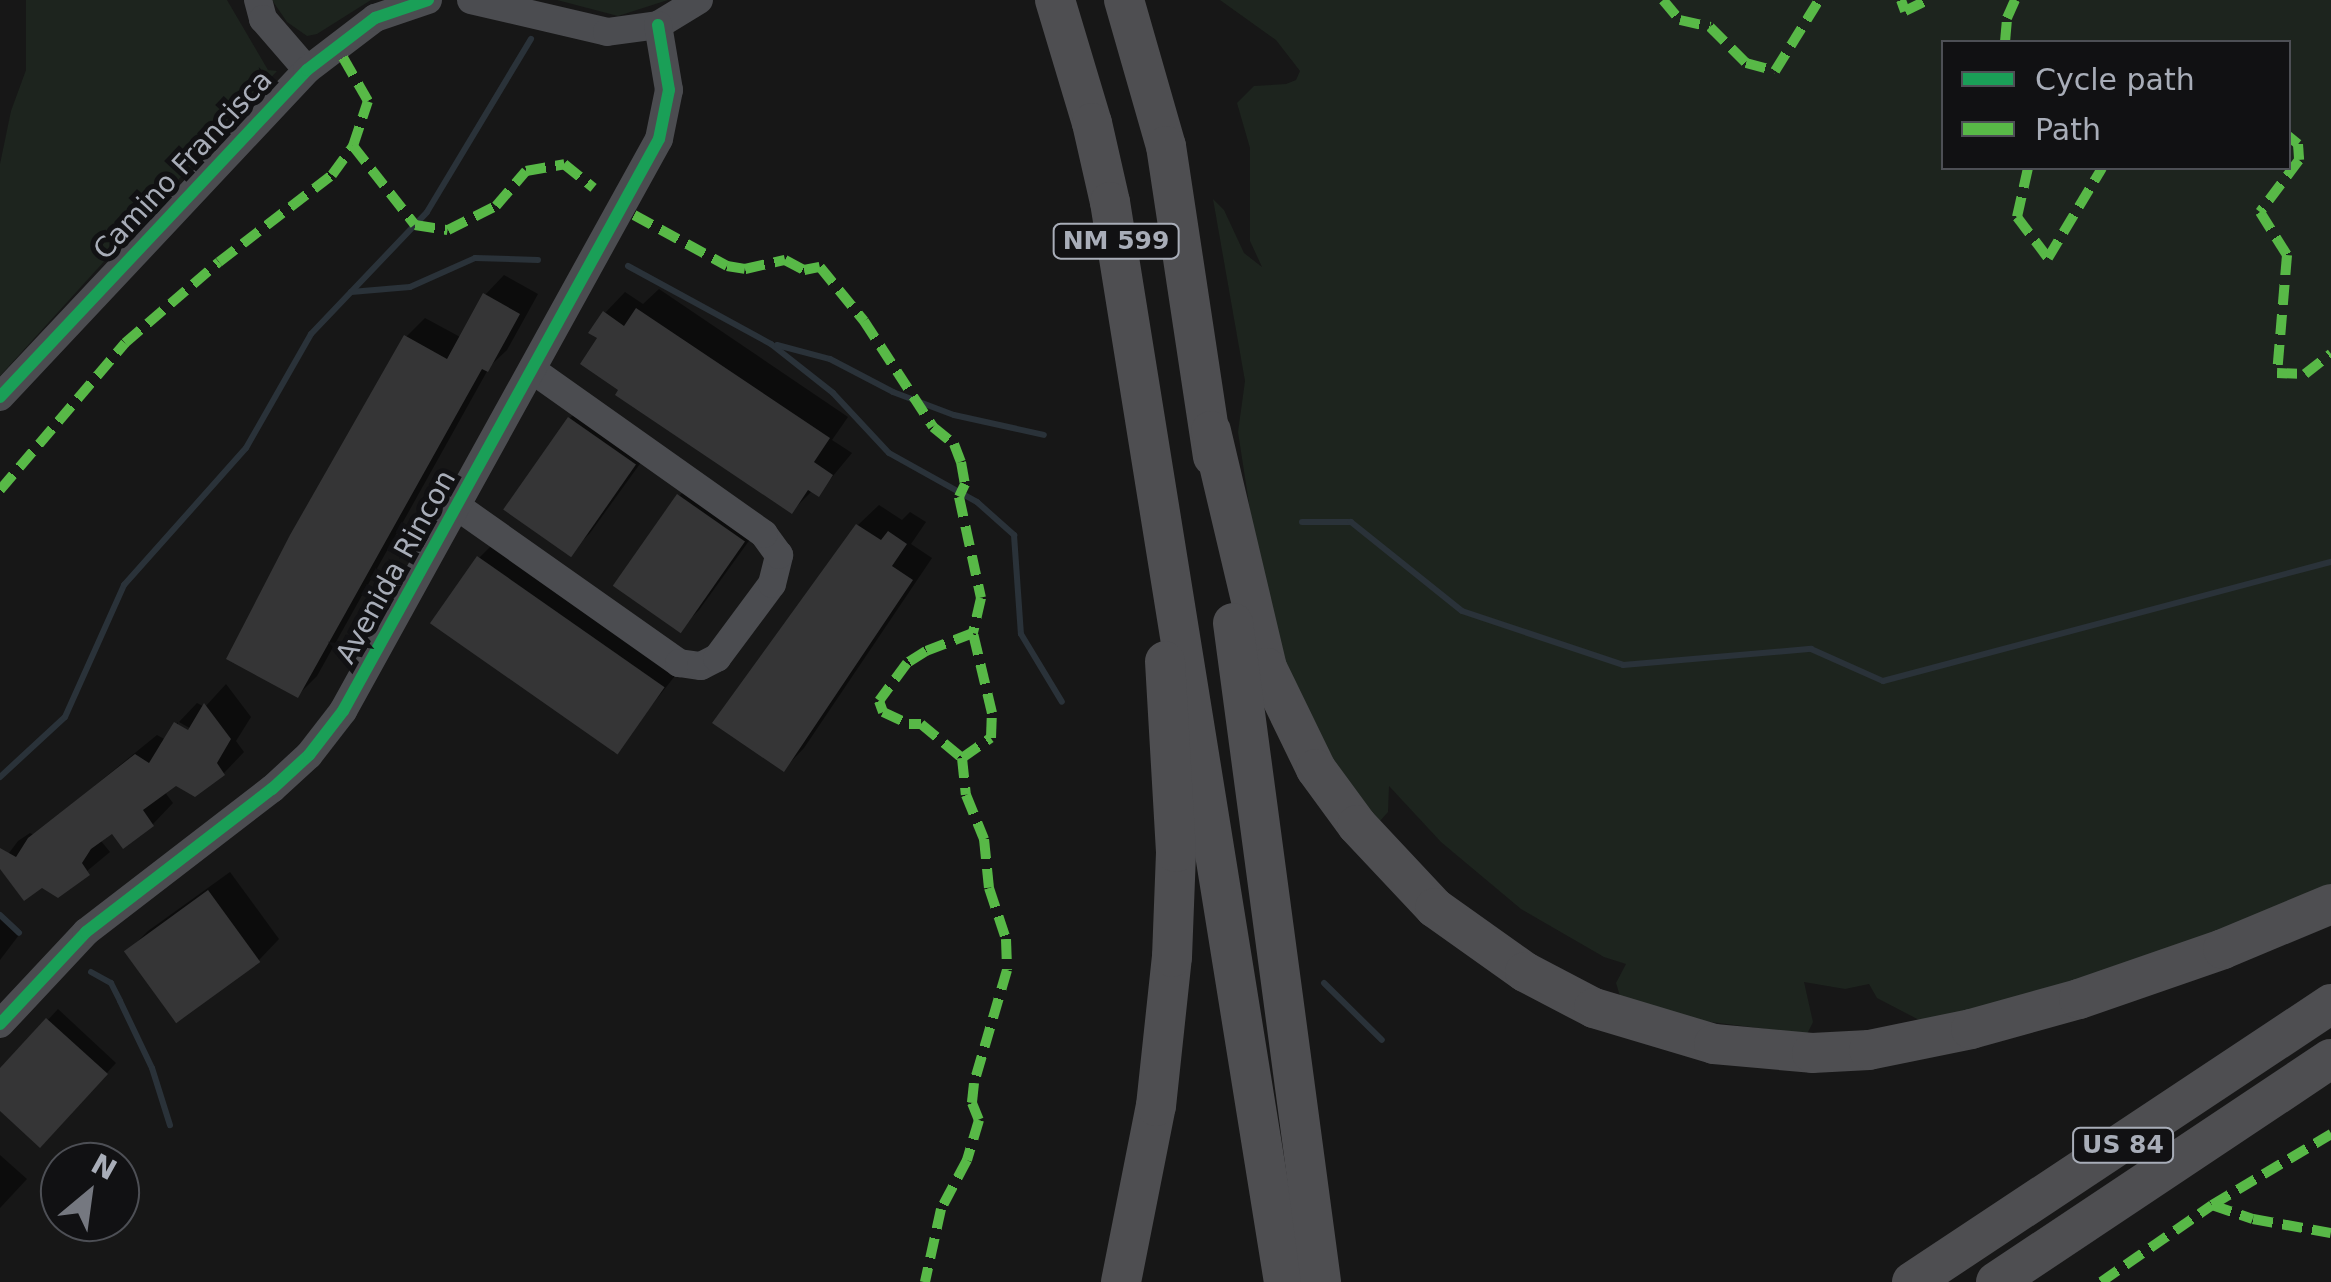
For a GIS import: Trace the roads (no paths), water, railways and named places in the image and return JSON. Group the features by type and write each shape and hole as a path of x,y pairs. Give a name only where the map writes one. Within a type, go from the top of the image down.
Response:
{"highway":[{"name":"NM 599","path":"1056,0 1092,123 1110,202 1154,488"},
{"name":"NM 599","path":"1124,0 1166,146 1211,431"},
{"path":"1211,431 1267,668 1316,769 1357,825 1435,908 1525,972 1594,1008 1714,1044 1812,1053 1869,1050 1971,1029 2080,999 2331,904"},
{"path":"1211,431 1322,1282"},
{"path":"1121,1282 1156,1106 1176,852 1154,488"},
{"path":"1154,488 1171,566 1284,1282"},
{"name":"US 84","path":"1912,1282 2331,1004"},
{"name":"US 84","path":"1996,1282 2331,1059"}],"street":[{"path":"258,0 263,20 307,70"},
{"name":"Camino Francisca","path":"0,397 307,70 374,18 428,0"},
{"path":"471,0 489,0 608,32 658,25 699,0"},
{"name":"Avenida Rincon","path":"0,1024 86,932 272,789 309,755 358,690 664,126 669,90 658,25"},
{"path":"458,507 679,664 701,666 717,658 772,584 779,554 764,534 532,370"}],"waterway":[{"path":"0,777 65,717 124,585 246,448 311,334 427,212 531,39"},
{"path":"351,292 410,287 475,258 538,260"},
{"path":"628,266 771,344 833,393 889,453 977,502 1014,535 1021,634 1062,702"},
{"path":"777,345 830,359 893,392 954,415 1044,435"},
{"path":"1302,522 1351,522 1462,611 1623,665 1811,649 1883,681 2331,562"},
{"path":"0,915 19,933"},
{"path":"91,972 111,983 152,1068 170,1125"},
{"path":"1324,983 1382,1040"}]}
